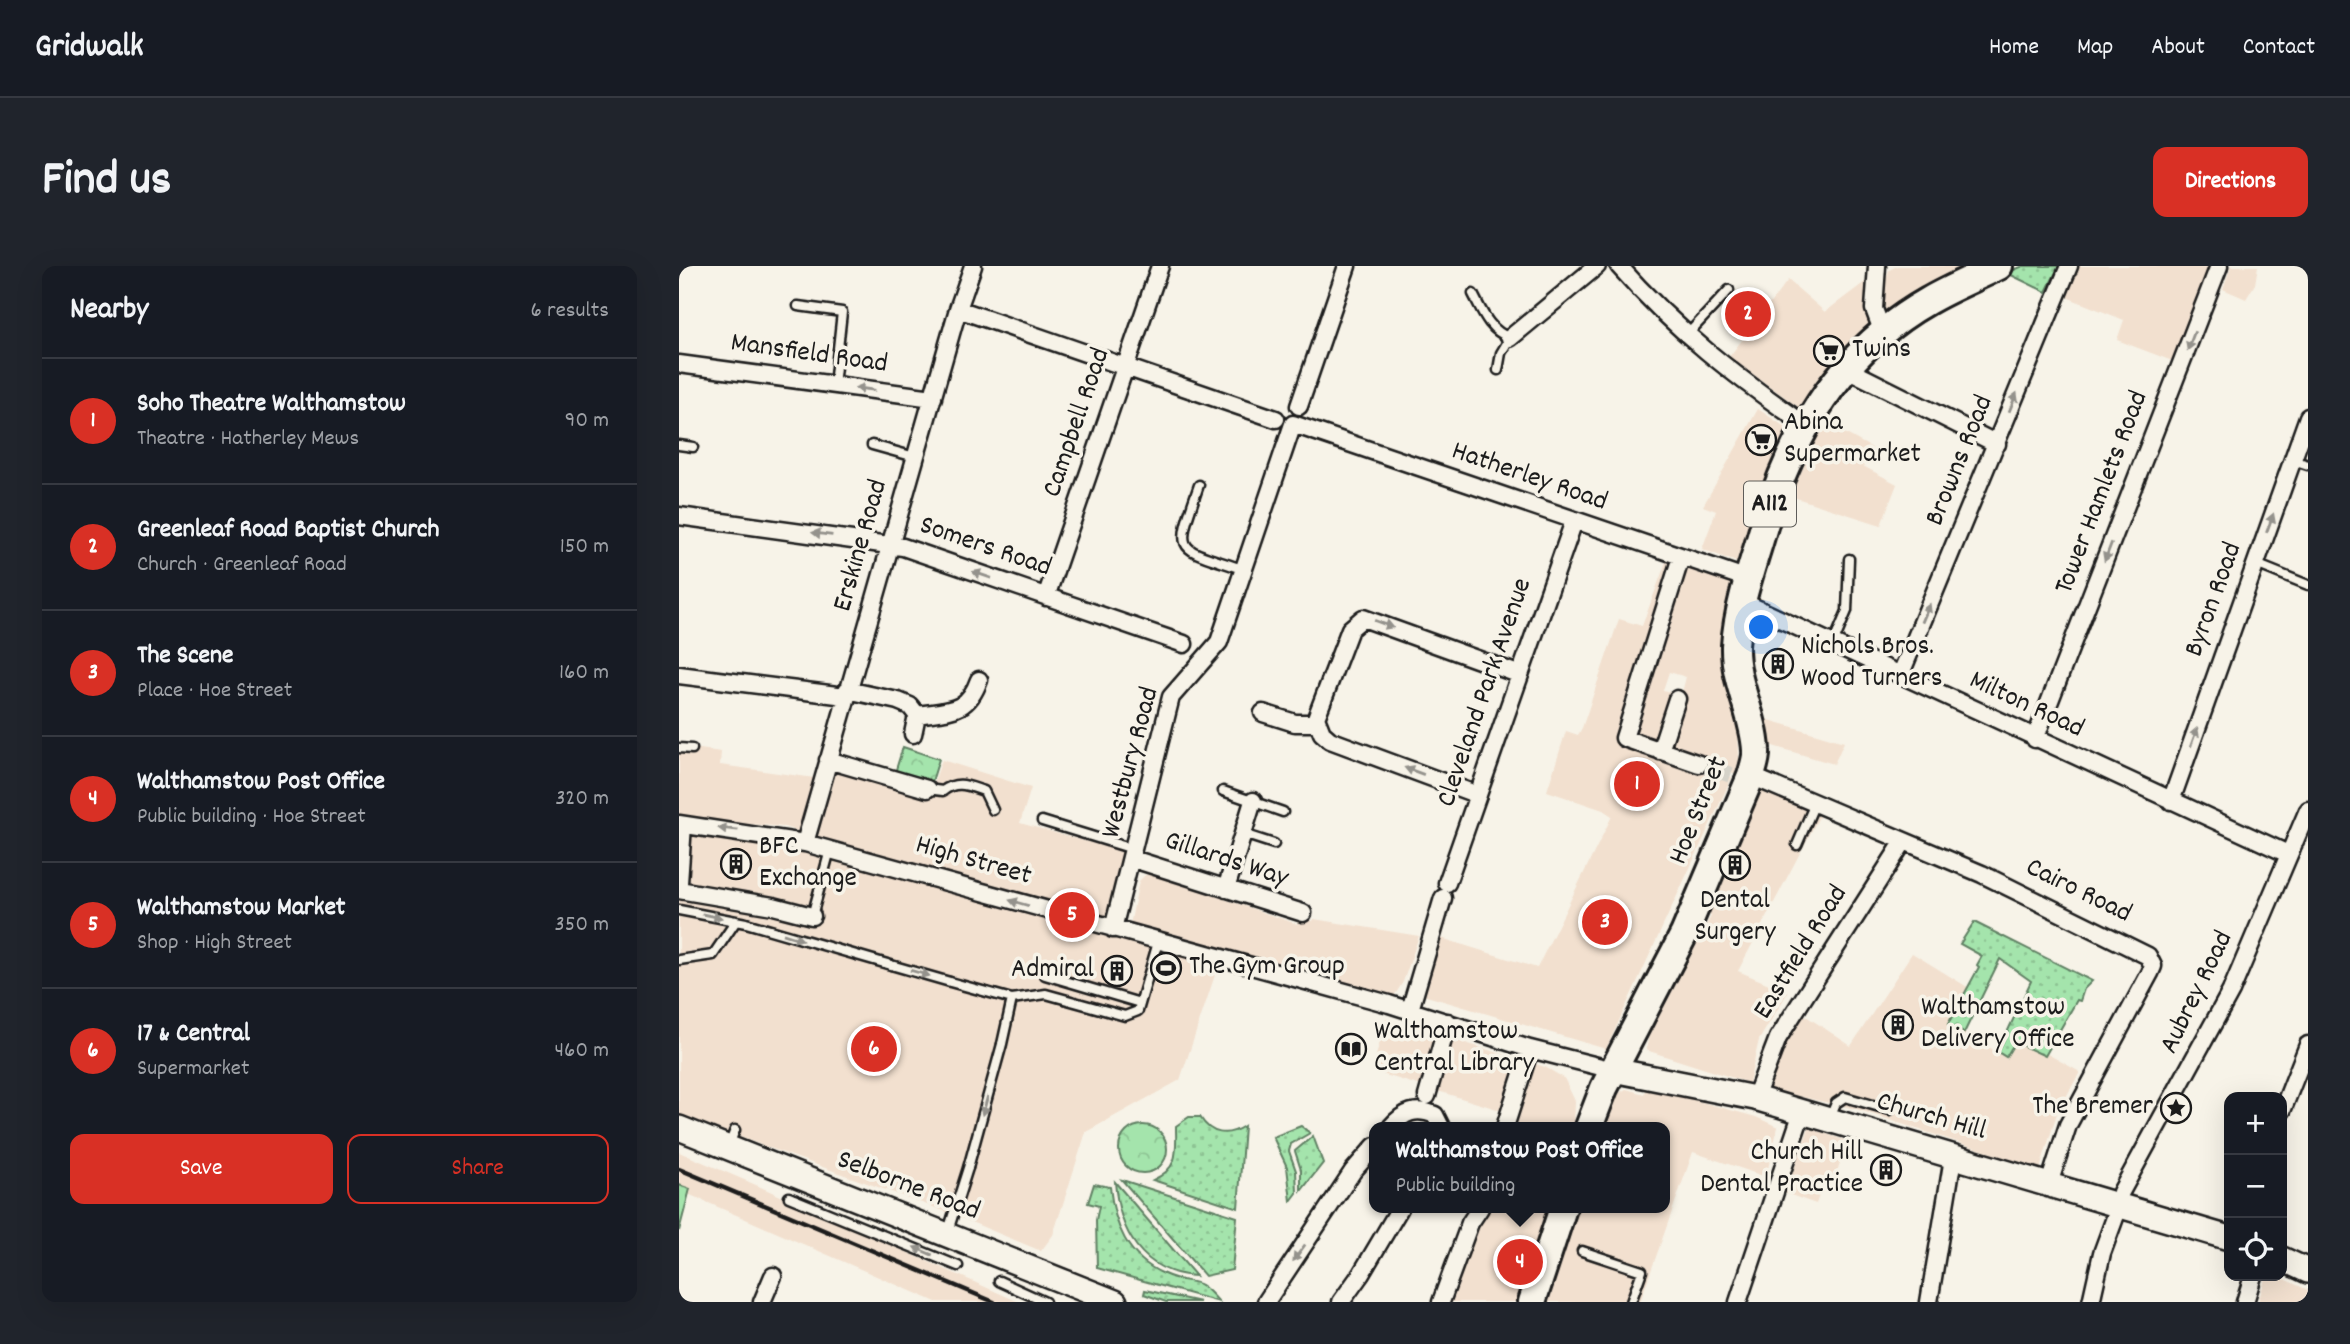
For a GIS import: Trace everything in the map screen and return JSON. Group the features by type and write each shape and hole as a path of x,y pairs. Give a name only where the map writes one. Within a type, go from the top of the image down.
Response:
{"main road":[{"name":"Hoe Street","path":"1591,1122 1612,1070 1684,934 1756,750 1736,666 1735,645 1746,590 1776,486 1804,424 1847,369 1883,332 1928,301 1999,266"},
{"path":"1532,1302 1557,1243 1562,1213"}],"street":[{"name":"Erskine Road","path":"807,835 889,544 973,266"},
{"name":"Campbell Road","path":"1047,597 1160,266"},
{"path":"1299,406 1347,266"},
{"path":"1510,338 1597,266"},
{"path":"1619,266 1686,336 1750,388 1804,424"},
{"name":"Browns Road","path":"1900,676 2069,266"},
{"path":"1880,268 1874,309 1883,332"},
{"name":"Tower Hamlets Road","path":"2035,739 2217,271"},
{"path":"958,309 1276,418"},
{"name":"Mansfield Road","path":"679,364 933,398"},
{"path":"1847,369 1997,444"},
{"name":"Byron Road","path":"2171,801 2256,564 2300,462 2308,417"},
{"name":"Hatherley Road","path":"1293,424 1681,557 1746,590"},
{"name":"Westbury Road","path":"1113,929 1134,854 1171,697 1219,642 1293,424"},
{"name":"Somers Road","path":"679,516 889,544 1184,645"},
{"name":"Cleveland Park Avenue","path":"1410,1010 1445,891 1518,674 1574,521"},
{"path":"1681,557 1624,738 1699,764"},
{"name":"Milton Road","path":"1746,590 1833,644 2288,854"},
{"path":"1316,723 1349,629 1363,618 1518,674"},
{"path":"679,675 898,701 910,706 917,715 913,734"},
{"path":"917,715 965,705 973,697 979,680"},
{"path":"1660,751 1677,699"},
{"path":"1263,713 1295,723 1316,723"},
{"path":"1316,723 1330,740 1478,795"},
{"path":"828,760 932,791"},
{"name":"Cairo Road","path":"1744,778 1815,803 1904,841 2148,956 2153,965 2067,1125 2049,1184"},
{"path":"1226,889 1253,801"},
{"name":"Aubrey Road","path":"2091,1302 2102,1253 2121,1198 2231,991 2308,810"},
{"path":"679,883 681,824"},
{"name":"High Street","path":"681,824 807,835 830,849 1410,1010 1530,1049 1612,1070"},
{"name":"Eastfield Road","path":"1755,1098 1778,1038 1904,841"},
{"name":"Gillards Way","path":"1134,854 1226,889 1303,914"},
{"path":"679,890 773,906 812,916"},
{"path":"1427,1096 1448,1022"},
{"path":"2287,1098 2308,1045"},
{"path":"1508,1122 1530,1049"},
{"name":"Church Hill","path":"1612,1070 1755,1098 2049,1184 2121,1198 2224,1236"},
{"path":"1396,1122 1403,1115 1414,1111 1435,1115 1438,1122"},
{"path":"1738,1302 1802,1112"},
{"name":"Selborne Road","path":"679,1128 731,1139 842,1205 890,1212 1090,1297 1115,1302"},
{"path":"1267,1301 1353,1171 1369,1153"},
{"path":"1929,1302 1954,1158"},
{"path":"1341,1302 1397,1213"},
{"path":"1441,1302 1470,1223 1477,1213"},
{"path":"2287,1261 2308,1271"},
{"path":"762,1302 773,1276"},
{"path":"2245,1302 2251,1281"}],"lane":[{"path":"1686,336 1729,290"},
{"path":"1473,294 1490,326 1498,334 1510,338 1501,353 1498,370"},
{"path":"799,306 842,312 834,385"},
{"path":"679,445 693,447"},
{"path":"872,445 915,457"},
{"path":"1199,485 1182,534 1184,545 1192,552 1242,569"},
{"path":"1833,644 1847,611 1849,559"},
{"path":"2256,564 2308,585"},
{"path":"679,748 692,750"},
{"path":"932,791 962,784 984,791 993,810"},
{"path":"1223,791 1283,812"},
{"path":"1797,845 1815,803"},
{"path":"1042,821 1134,854"},
{"path":"1243,834 1274,844"},
{"path":"812,916 830,849"},
{"path":"679,910 746,923 1012,999 1047,993 1125,1016 1138,1011 1158,942"},
{"path":"679,960 713,955 736,921"},
{"path":"1045,975 1140,1003"},
{"path":"947,1234 963,1188 1012,999"},
{"path":"1829,1120 1836,1103 1842,1097 1855,1097 1890,1110"},
{"path":"789,1197 842,1205 888,1236 958,1266"},
{"path":"888,1236 885,1231 890,1212"},
{"path":"1582,1251 1642,1271 1631,1302"},
{"path":"999,1281 1045,1302"}],"shaded area":[{"path":"1897,266 1977,266 1890,316 1885,309 1883,289 1889,270"},
{"path":"2076,266 2212,266 2175,362 2117,340 2124,320 2064,296"},
{"path":"2231,266 2258,266 2255,284 2246,299 2223,289"},
{"path":"1788,280 1825,312 1865,282 1865,314 1873,331 1821,382 1801,409 1729,357"},
{"path":"1758,409 1788,429 1764,488 1741,564 1702,549 1716,511 1703,506"},
{"path":"1824,422 1872,448 1863,466 1897,484 1881,525 1790,496"},
{"path":"1666,562 1735,585 1722,639 1729,692 1738,730 1739,759 1735,774 1667,751 1686,677 1669,672 1663,690 1673,693 1658,741 1630,744 1732,777 1606,1049 1423,995 1441,938 1537,968 1612,816 1603,810 1547,791 1566,731 1578,735 1619,619 1642,626"},
{"path":"1762,718 1844,742 1834,764 1766,744"},
{"path":"679,746 721,752 720,765 815,778 821,759 931,790 942,760 1031,788 1020,823 1127,853 1108,918 1130,925 1139,881 1145,875 1152,874 1297,924 1299,918 1314,919 1419,936 1403,982 1393,998 824,854 1218,966 1180,1080 1086,1132 1053,1235 1041,1251 947,1212 679,1115","holes":["750,824 784,827 830,841"]},
{"path":"1756,788 1820,815 1738,971 1788,992 1759,1040 1749,1083 1646,1050 1649,1035 1711,916 1705,910"},
{"path":"1912,953 1969,988 1949,1024 2006,1057 2017,1037 2080,1072 2057,1113 2040,1169 1856,1109 1765,1089 1776,1056 1803,1014 1851,1046"},
{"path":"1386,1019 1545,1067 1564,1078 1575,1101 1574,1122 1507,1122 1510,1113 1372,1071"},
{"path":"1626,1089 1644,1094 1646,1089 1665,1092 1756,1117 1778,1127 1766,1177 1693,1152 1640,1302 1543,1302 1572,1213 1670,1213 1670,1122 1603,1122 1611,1098"},
{"path":"1809,1128 1847,1141 1832,1187 1823,1184 1816,1204 1785,1193"},
{"path":"679,1152 1019,1302 936,1302 688,1194 679,1231"},
{"path":"1474,1213 1546,1213 1518,1302 1443,1302"},
{"path":"2264,1281 2287,1281 2308,1290 2308,1302 2258,1302"}],"green space":[{"path":"2023,266 2059,266 2046,292 2007,273"},
{"path":"903,747 939,759 930,788 894,776"},
{"path":"1974,922 2092,981 2084,989 2080,1001 2077,1000 2045,1056 2015,1042 2006,1057 1998,1052 2031,981 2000,959 1964,1033 1948,1024 1979,967 1977,965 1982,956 1960,944"},
{"path":"1189,1117 1200,1117 1209,1128 1226,1133 1244,1126 1238,1208 1153,1180 1172,1164 1176,1151 1176,1126"},
{"path":"1143,1125 1160,1132 1167,1149 1160,1166 1143,1173 1126,1166 1119,1149 1126,1132"},
{"path":"1301,1126 1310,1133 1291,1144 1289,1151 1296,1171 1297,1193 1291,1201 1287,1167 1273,1137"},
{"path":"1313,1136 1323,1163 1301,1191 1301,1170 1295,1151"},
{"path":"1122,1180 1237,1217 1232,1270 1205,1276"},
{"path":"1115,1182 1196,1276 1161,1267 1137,1246 1122,1217"},
{"path":"1094,1184 1110,1187 1119,1227 1141,1259 1164,1274 1199,1284 1219,1302 1097,1268 1096,1220 1099,1206 1088,1203"},
{"path":"679,1185 690,1189 679,1231"},
{"path":"1145,1290 1200,1302 1166,1302 1144,1294"}],"tunnel":[{"path":"1699,764 1731,775"}],"railway":[{"path":"679,1169 994,1302"}],"place":[{"name":"Greenleaf Road Baptist Church","path":"1748,314"},
{"name":"Twins","path":"1829,351"},
{"name":"Abina Supermarket","path":"1761,440"},
{"name":"Nichols Bros. Wood Turners","path":"1778,664"},
{"name":"Soho Theatre Walthamstow","path":"1637,784"},
{"name":"BFC Exchange","path":"736,864"},
{"name":"Dental Surgery","path":"1735,865"},
{"name":"Walthamstow Market","path":"1072,915"},
{"name":"The Scene","path":"1605,922"},
{"name":"The Gym Group","path":"1166,968"},
{"name":"Admiral","path":"1117,971"},
{"name":"Walthamstow Delivery Office","path":"1898,1025"},
{"name":"17 & Central","path":"874,1049"},
{"name":"Walthamstow Central Library","path":"1351,1049"},
{"name":"The Bremer","path":"2176,1108"},
{"name":"Church Hill Dental Practice","path":"1886,1170"},
{"name":"Walthamstow Post Office","path":"1520,1262"}]}
